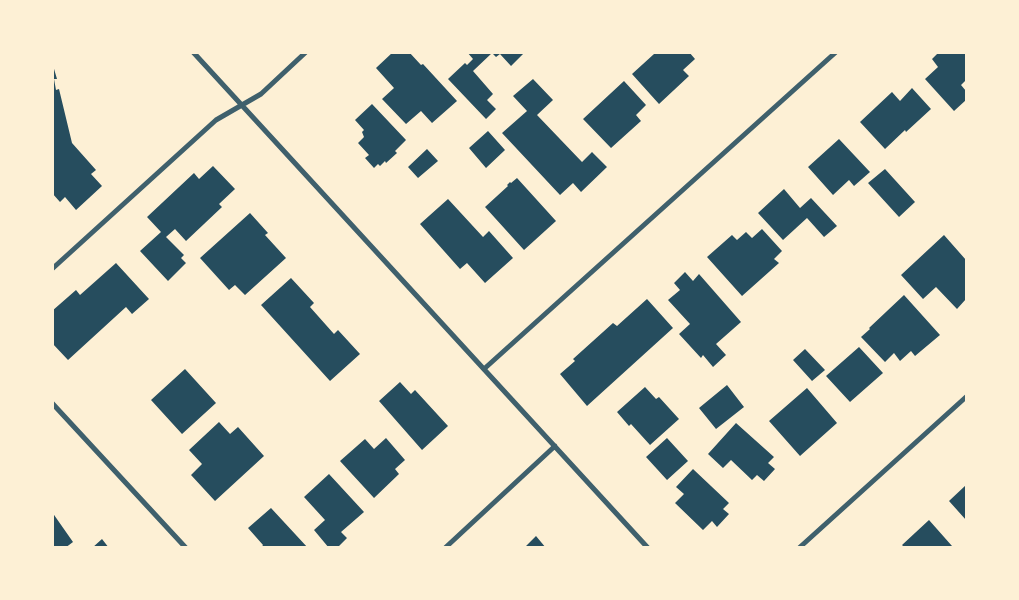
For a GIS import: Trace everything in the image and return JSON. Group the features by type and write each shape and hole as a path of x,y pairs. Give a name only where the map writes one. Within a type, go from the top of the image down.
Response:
{"street":[{"path":"193,52 648,548"},
{"path":"52,269 216,120 261,94 306,52"},
{"path":"484,369 836,52"},
{"path":"798,548 966,397"},
{"path":"52,403 186,548"},
{"path":"445,548 555,446"}],"building":[{"path":"393,52 409,52 421,65 423,64 457,101 432,123 421,111 406,124 382,99 394,88 376,68"},
{"path":"467,52 525,52 511,66 500,54 496,57 492,53 473,71 493,94 487,100 496,109 486,119 448,79 465,63 467,65 473,59"},
{"path":"652,52 689,52 695,59 683,70 689,76 659,104 632,74 654,54"},
{"path":"939,52 966,52 966,80 961,85 966,91 966,100 954,111 925,79 938,67 932,59"},
{"path":"52,62 57,79 54,79 56,90 59,89 72,143 96,170 91,174 102,186 76,210 65,197 60,202 52,193"},
{"path":"533,79 553,100 537,115 582,162 592,152 607,167 581,192 573,183 560,195 502,133 527,111 513,96"},
{"path":"624,81 646,105 636,115 641,121 611,148 583,119"},
{"path":"912,88 931,109 885,149 860,122 892,92 900,101"},
{"path":"372,104 406,140 395,151 397,153 386,163 385,161 380,166 378,164 374,168 365,158 369,155 358,143 364,137 362,132 364,130 355,120"},
{"path":"488,131 505,150 486,168 469,148"},
{"path":"839,139 870,172 854,186 849,180 833,195 808,167"},
{"path":"427,149 438,161 418,178 408,167"},
{"path":"213,166 235,189 219,204 222,207 186,241 175,229 166,237 184,255 181,258 186,263 168,281 140,251 161,232 147,217 194,173 199,179"},
{"path":"885,169 915,202 899,217 868,183"},
{"path":"517,178 556,221 524,250 485,207 510,182"},
{"path":"784,189 800,208 811,198 837,226 824,237 807,218 783,240 758,213"},
{"path":"448,199 483,237 489,231 513,258 485,283 467,263 460,269 420,224"},
{"path":"250,213 268,233 265,235 286,258 245,295 235,285 229,290 200,258"},
{"path":"762,229 782,251 774,259 779,263 742,296 707,257 732,235 737,240 746,232 752,238"},
{"path":"944,235 966,260 966,299 957,309 936,287 923,299 901,275"},
{"path":"116,263 149,299 132,314 126,307 68,360 52,343 52,311 76,290 80,295"},
{"path":"685,272 693,281 699,274 741,322 716,344 726,355 713,367 703,355 701,358 679,334 690,324 668,300 680,290 674,283"},
{"path":"291,278 314,303 310,307 334,334 338,330 360,354 330,381 261,305"},
{"path":"904,295 940,335 915,356 911,351 900,361 894,353 885,362 861,337"},
{"path":"647,299 673,328 587,406 560,374 575,361 573,359 613,323 617,326"},
{"path":"859,347 883,373 850,402 826,376"},
{"path":"805,349 825,370 812,381 793,360"},
{"path":"185,369 216,403 182,434 151,400"},
{"path":"400,382 411,394 415,390 448,426 422,450 379,401"},
{"path":"727,385 744,407 716,429 699,408"},
{"path":"645,387 656,399 659,397 679,419 650,445 617,412"},
{"path":"807,388 837,423 800,456 769,421"},
{"path":"219,422 230,434 238,427 264,456 215,501 191,475 202,464 189,450"},
{"path":"736,423 774,457 768,463 775,469 764,481 757,475 752,480 731,460 723,468 708,454"},
{"path":"386,438 405,460 395,469 399,474 374,498 340,461 365,439 374,449"},
{"path":"667,438 688,461 667,480 646,457"},
{"path":"693,469 729,503 723,509 729,514 717,527 712,521 703,530 675,503 684,494 676,487"},
{"path":"329,474 364,512 341,532 347,538 337,548 329,548 314,530 325,520 304,497"},
{"path":"966,485 966,520 949,501"},
{"path":"271,508 308,548 261,548 263,545 248,528"},
{"path":"52,512 73,542 65,548 52,548"},
{"path":"929,520 952,546 951,548 902,548 902,545"},
{"path":"536,536 546,548 524,548"},
{"path":"102,539 109,548 92,548"}]}
